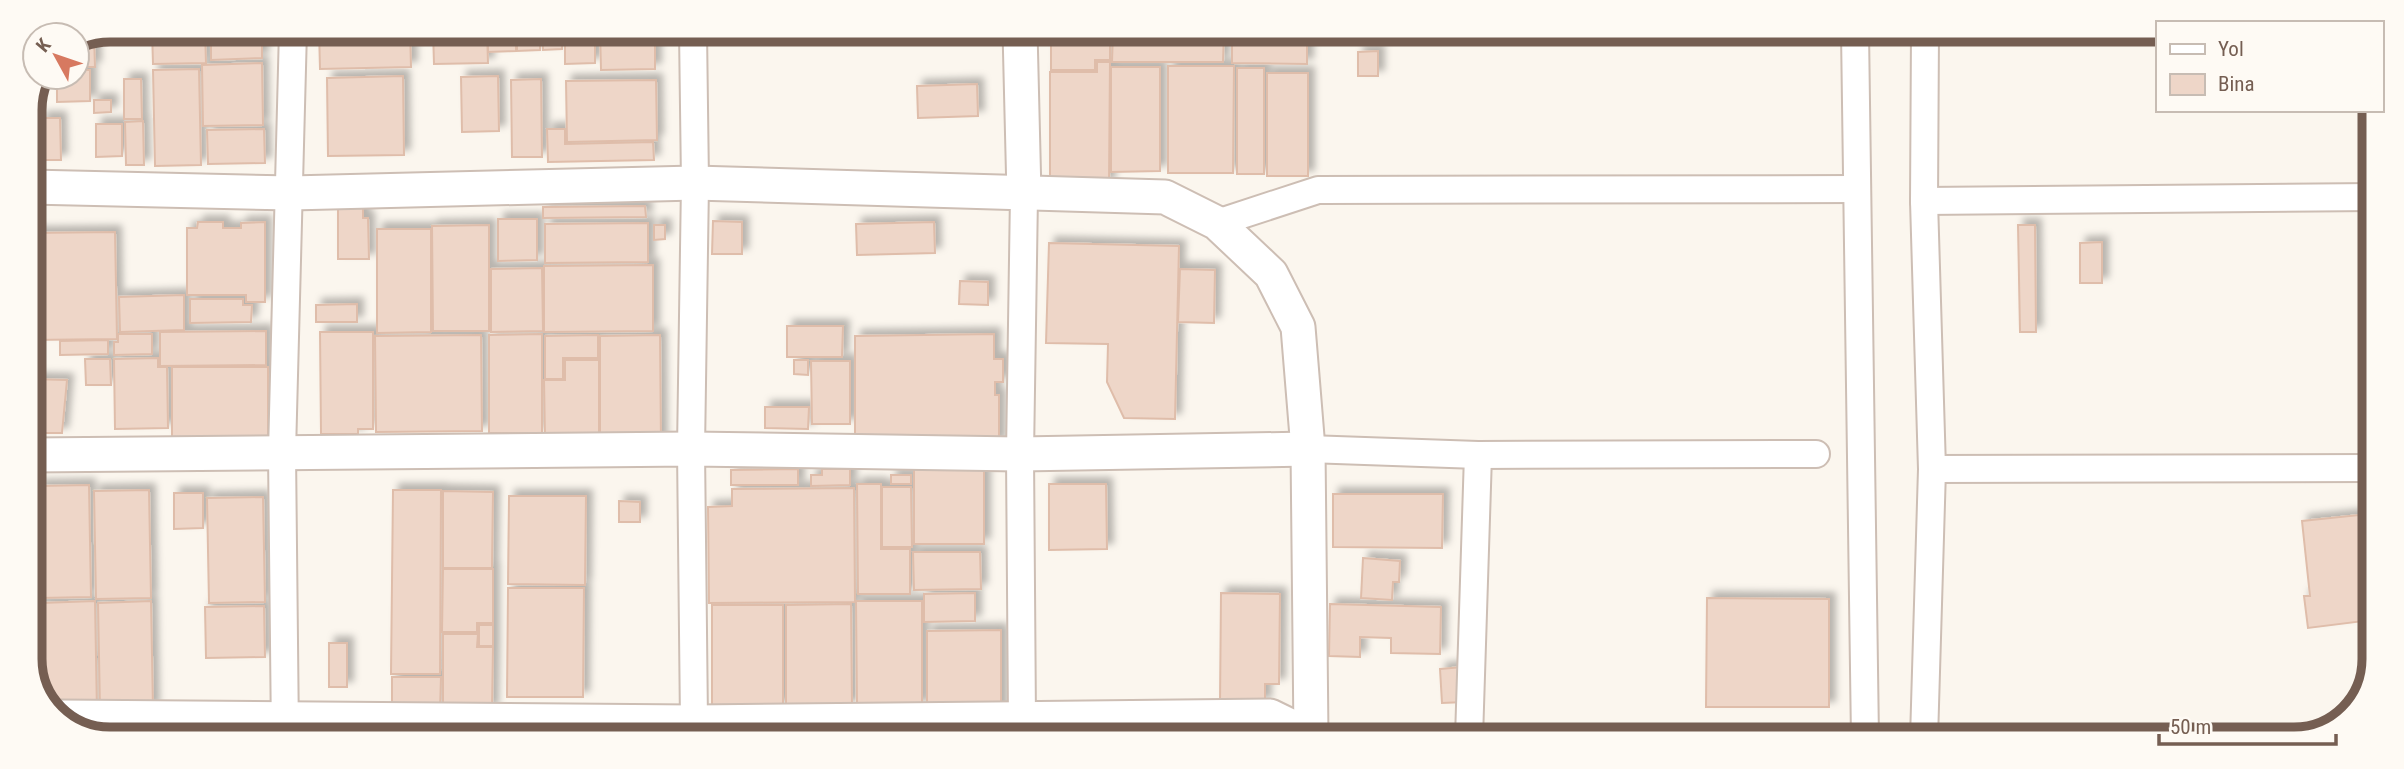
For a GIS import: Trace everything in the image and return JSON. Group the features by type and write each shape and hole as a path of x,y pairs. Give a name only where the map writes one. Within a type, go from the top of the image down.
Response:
{"street":[{"path":"285,727 282,452 291,193 293,42"},
{"path":"693,42 695,183 691,449 694,722"},
{"path":"1020,42 1024,195 1020,454 1022,721"},
{"path":"1855,42 1865,727"},
{"path":"1924,727 1932,470 1924,201 1925,42"},
{"path":"42,187 291,193 695,183 1024,195 1165,197 1217,223 1271,274 1298,327 1308,450 1310,727"},
{"path":"1217,223 1318,190 1857,189"},
{"path":"1924,201 2362,197"},
{"path":"42,455 691,449 1020,454 1308,450 1478,455 1816,454"},
{"path":"1469,727 1478,455"},
{"path":"1932,470 2362,468"},
{"path":"78,719 285,727 1022,721 1270,716 1291,727"}],"building":[{"path":"152,42 205,42 206,63 153,64"},
{"path":"211,42 262,42 262,58 211,60"},
{"path":"319,42 410,42 411,67 320,69"},
{"path":"413,42 426,42 426,45 413,45"},
{"path":"433,42 487,42 488,63 434,64"},
{"path":"488,42 516,42 516,51 488,52"},
{"path":"517,42 540,42 540,50 517,51"},
{"path":"543,42 562,42 562,49 543,50"},
{"path":"565,42 595,42 595,63 565,64"},
{"path":"600,42 655,42 655,69 601,70"},
{"path":"1051,42 1110,42 1110,60 1095,60 1095,70 1051,70"},
{"path":"1113,42 1224,42 1223,62 1112,62"},
{"path":"1232,42 1307,42 1307,64 1232,63"},
{"path":"94,44 95,67 91,67 91,45"},
{"path":"1378,51 1378,76 1358,76 1358,52"},
{"path":"1097,62 1110,62 1109,184 1050,185 1050,72 1097,72"},
{"path":"262,63 263,125 203,126 202,65"},
{"path":"1168,66 1234,66 1233,173 1168,173"},
{"path":"1111,67 1160,67 1160,171 1111,172"},
{"path":"1237,68 1264,68 1264,174 1237,174"},
{"path":"199,69 201,165 155,166 153,70"},
{"path":"1267,73 1308,73 1308,176 1267,176"},
{"path":"403,76 404,155 328,156 327,78"},
{"path":"498,76 499,131 462,132 461,77"},
{"path":"124,79 141,79 142,119 124,119"},
{"path":"541,79 542,157 512,157 511,80"},
{"path":"656,80 657,140 567,142 566,81"},
{"path":"977,84 978,116 918,118 917,86"},
{"path":"57,91 90,91 90,101 57,102"},
{"path":"94,100 111,100 111,112 94,113"},
{"path":"42,118 60,118 61,160 42,160"},
{"path":"143,121 144,165 126,165 125,122"},
{"path":"96,124 122,124 122,156 96,157"},
{"path":"264,129 265,163 208,164 207,130"},
{"path":"547,129 565,129 565,144 653,142 654,160 548,162"},
{"path":"338,202 363,202 363,218 368,218 369,259 338,259"},
{"path":"645,206 646,217 543,218 543,207"},
{"path":"498,219 537,219 537,260 498,261"},
{"path":"713,221 742,222 742,254 712,254"},
{"path":"198,222 223,222 223,228 241,228 241,223 265,222 265,302 246,302 246,295 187,295 187,228 197,228"},
{"path":"934,222 935,253 857,255 856,224"},
{"path":"648,223 648,262 545,263 545,224"},
{"path":"489,225 489,331 433,331 432,226"},
{"path":"654,225 665,225 665,239 654,240"},
{"path":"2018,225 2035,225 2036,332 2020,332"},
{"path":"377,229 431,229 431,332 377,333"},
{"path":"115,232 117,339 42,340 42,233"},
{"path":"2102,242 2102,283 2080,283 2080,243"},
{"path":"1049,243 1179,246 1175,419 1124,418 1107,382 1108,344 1046,343"},
{"path":"653,265 653,331 544,332 544,266"},
{"path":"542,268 543,331 491,332 491,269"},
{"path":"1180,269 1215,270 1214,323 1178,322"},
{"path":"960,281 988,282 988,305 959,304"},
{"path":"184,295 184,330 120,332 119,297"},
{"path":"190,299 243,299 243,305 252,305 251,322 190,323"},
{"path":"357,304 357,322 316,322 316,305"},
{"path":"787,326 843,326 842,357 787,357"},
{"path":"266,331 266,365 160,366 160,332"},
{"path":"320,332 373,332 373,429 358,429 358,434 321,434"},
{"path":"118,334 152,334 152,354 114,355 114,342 118,342"},
{"path":"542,334 542,433 489,433 489,335"},
{"path":"994,334 994,359 1003,359 1003,382 995,382 995,395 999,395 999,445 855,440 855,336"},
{"path":"481,335 482,431 376,432 375,336"},
{"path":"598,335 598,358 563,358 563,379 545,379 545,336"},
{"path":"660,335 661,444 600,445 600,336"},
{"path":"108,340 108,354 60,355 60,341"},
{"path":"158,358 158,367 167,367 168,428 115,429 114,359"},
{"path":"85,359 110,359 111,385 86,385"},
{"path":"565,360 599,360 599,440 545,440 544,380 565,380"},
{"path":"794,360 808,360 808,375 794,374"},
{"path":"811,361 850,361 850,424 812,424"},
{"path":"172,367 268,367 268,440 172,440"},
{"path":"42,379 67,380 62,433 42,433"},
{"path":"765,407 809,407 808,429 765,428"},
{"path":"984,464 984,544 914,544 914,465"},
{"path":"798,469 798,485 731,485 731,470"},
{"path":"822,469 850,469 850,485 811,486 811,475 822,475"},
{"path":"891,475 911,475 911,484 891,484"},
{"path":"857,484 881,484 881,549 910,549 910,594 858,594"},
{"path":"1049,484 1106,484 1107,549 1049,550"},
{"path":"89,485 91,597 42,598 42,486"},
{"path":"882,487 911,487 912,547 882,547"},
{"path":"854,488 855,602 709,603 708,507 732,506 732,489"},
{"path":"149,490 151,598 96,599 94,491"},
{"path":"393,490 441,490 440,674 391,674"},
{"path":"443,491 493,492 492,568 443,568"},
{"path":"174,493 203,493 203,528 174,529"},
{"path":"1333,494 1443,494 1442,548 1333,547"},
{"path":"509,496 586,496 585,585 508,584"},
{"path":"263,497 265,602 209,603 207,498"},
{"path":"619,501 640,502 640,522 619,522"},
{"path":"2359,515 2362,543 2362,621 2308,628 2304,596 2310,596 2302,521"},
{"path":"913,552 980,552 981,589 914,590"},
{"path":"1363,558 1400,561 1399,582 1393,582 1392,600 1361,598"},
{"path":"443,569 493,569 493,623 477,623 477,632 442,632"},
{"path":"508,588 584,588 583,697 507,697"},
{"path":"975,593 975,621 924,622 924,594"},
{"path":"1221,593 1280,594 1279,684 1265,684 1265,703 1220,703"},
{"path":"1707,598 1829,599 1829,707 1706,707"},
{"path":"95,601 97,713 67,712 47,685 42,666 42,603"},
{"path":"151,601 153,709 100,710 98,603"},
{"path":"856,601 922,601 922,706 857,706"},
{"path":"851,604 852,706 786,707 786,605"},
{"path":"1330,604 1441,607 1440,654 1391,653 1391,638 1360,637 1360,657 1329,656"},
{"path":"712,605 783,605 783,706 712,707"},
{"path":"264,606 265,657 206,658 205,607"},
{"path":"479,625 493,625 493,646 479,646"},
{"path":"1001,630 1001,713 927,714 927,631"},
{"path":"443,634 478,634 477,647 493,647 492,710 443,710"},
{"path":"329,643 347,643 347,687 329,687"},
{"path":"1463,667 1465,702 1442,703 1440,669"},
{"path":"392,677 441,677 440,710 392,710"}]}
